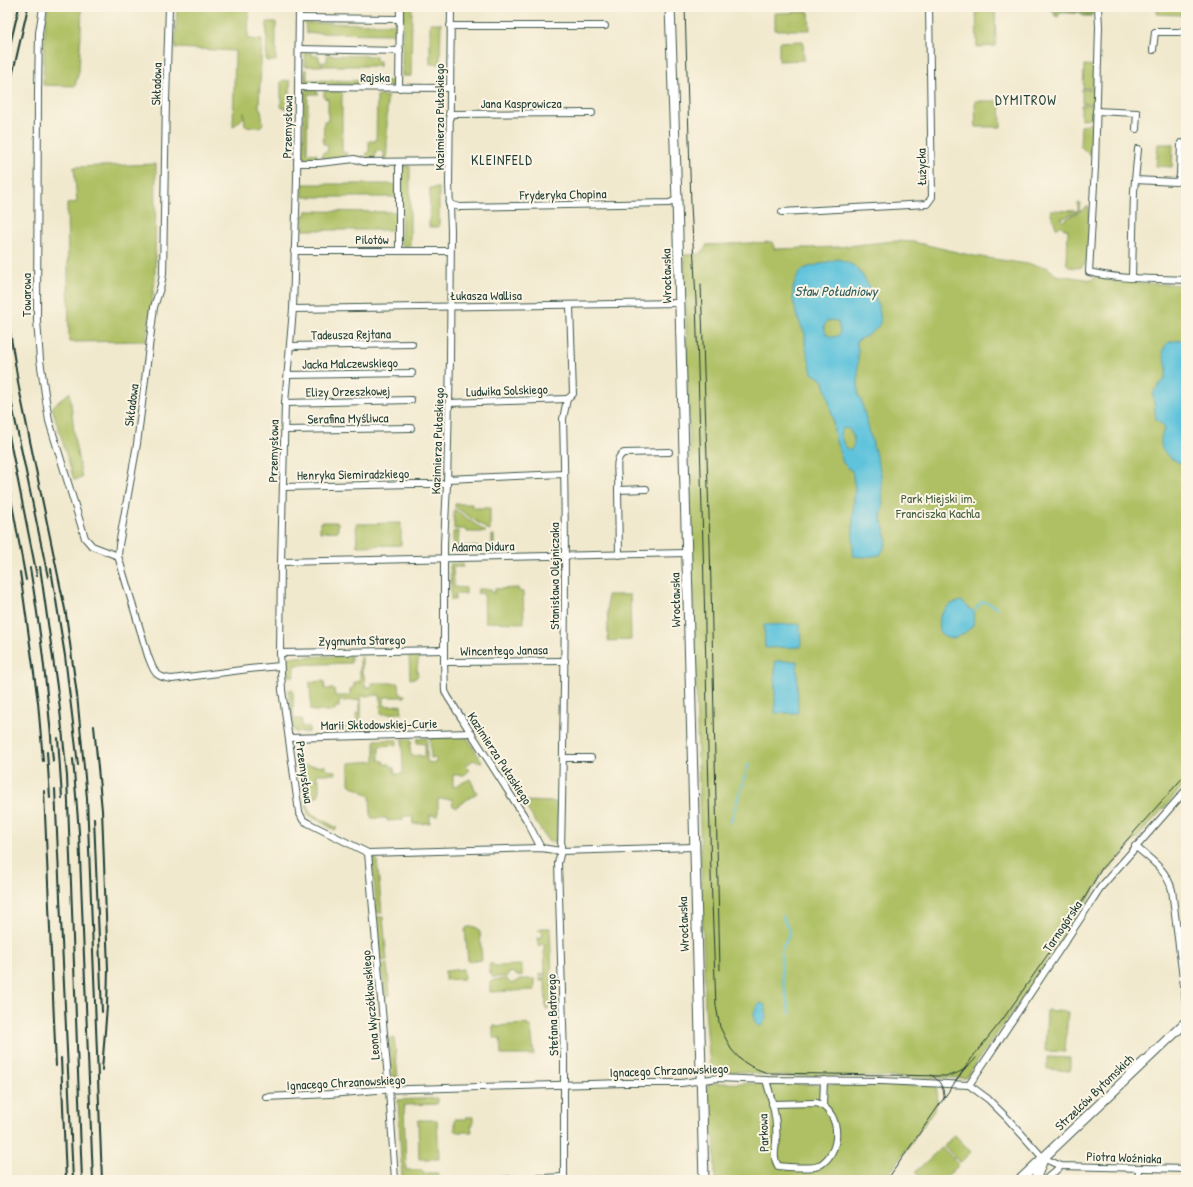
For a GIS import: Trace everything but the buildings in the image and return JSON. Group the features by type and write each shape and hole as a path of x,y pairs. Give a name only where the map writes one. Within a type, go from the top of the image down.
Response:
{"main road":[{"name":"Wrocławska","path":"672,7 671,19 704,1180"},
{"name":"Strzelców Bytomskich","path":"1020,1180 1186,1022"},
{"path":"1035,1180 1043,1158"}],"street":[{"name":"Towarowa","path":"43,7 39,33 37,320 37,339 43,383 49,420 85,538 92,546 118,556"},
{"name":"Składowa","path":"170,7 166,100 163,274 154,307 137,444 118,545 118,556 148,656 154,671 159,676 172,679 280,666"},
{"name":"Przemysłowa","path":"299,7 299,87 293,309 285,403 280,666 299,812 303,820 368,853"},
{"path":"399,88 400,7"},
{"name":"Kazimierza Pułaskiego","path":"451,7 449,114 449,403 444,558 445,691 526,818 541,848"},
{"name":"Łużycka","path":"782,212 927,204 932,197 929,7"},
{"path":"1098,7 1099,26 1094,187 1089,272 1122,278 1132,277 1186,280"},
{"path":"299,18 400,18"},
{"path":"450,26 605,26"},
{"path":"1153,50 1155,32 1180,32 1186,30"},
{"path":"299,49 400,51"},
{"name":"Rajska","path":"299,87 450,88"},
{"path":"1096,111 1137,113 1136,128"},
{"name":"Jana Kasprowicza","path":"449,114 592,113"},
{"path":"1135,180 1178,181 1181,143"},
{"path":"1132,277 1135,180 1137,172 1138,149"},
{"path":"297,163 319,163 355,159 364,162 449,161"},
{"path":"399,162 399,250"},
{"name":"Fryderyka Chopina","path":"449,204 467,207 669,203 677,200"},
{"name":"Pilotów","path":"294,250 450,251"},
{"name":"Łukasza Wallisa","path":"293,309 450,306 570,306 680,303"},
{"name":"Stanisława Olejniczaka","path":"561,851 565,661 563,419 567,399 573,394 570,306"},
{"name":"Tadeusza Rejtana","path":"290,346 412,344"},
{"name":"Jacka Malczewskiego","path":"288,375 412,373"},
{"name":"Ludwika Solskiego","path":"449,403 567,399"},
{"name":"Elizy Orzeszkowej","path":"285,403 411,400"},
{"name":"Serafina Myśliwca","path":"285,430 411,428"},
{"path":"619,555 618,459 621,454 624,453 669,452"},
{"name":"Henryka Siemiradzkiego","path":"284,487 412,484 564,474"},
{"path":"618,490 646,489"},
{"name":"Adama Didura","path":"281,562 686,553"},
{"name":"Zygmunta Starego","path":"280,653 444,650"},
{"name":"Wincentego Janasa","path":"444,662 565,661"},
{"name":"Marii Skłodowskiej-Curie","path":"289,738 471,733"},
{"path":"563,758 591,758"},
{"name":"Tarnogórska","path":"969,1085 1100,888 1186,790"},
{"path":"1136,846 1164,872 1169,880 1172,890 1186,1002"},
{"path":"368,853 541,848 561,851 694,847"},
{"name":"Stefana Batorego","path":"561,851 558,863 564,1085 564,1178"},
{"name":"Leona Wyczółkowskiego","path":"368,853 390,1090 395,1180"},
{"name":"Ignacego Chrzanowskiego","path":"266,1096 390,1090 625,1083 681,1083 718,1078 881,1081 969,1085"},
{"name":"Parkowa","path":"766,1080 776,1122 777,1134 775,1161 778,1166 817,1167 826,1160 833,1150 837,1135 835,1122 824,1106 817,1103 772,1104"},
{"path":"824,1080 824,1106"},
{"path":"969,1085 988,1099 1043,1158"},
{"name":"Piotra Woźniaka","path":"1043,1158 1061,1166 1186,1169"},
{"path":"1045,1180 1061,1166"},
{"path":"1138,1180 1139,1168"},
{"path":"501,1180 564,1178"}],"green space":[{"path":"48,7 82,7 79,71 75,86 43,85 45,24"},
{"path":"177,7 252,7 249,12 248,39 262,40 259,107 261,110 263,124 260,127 245,126 244,112 244,117 233,127 235,51 175,48"},
{"path":"403,7 412,7 411,76 402,76"},
{"path":"976,7 995,7 996,46 977,47"},
{"path":"1046,7 1062,9 1065,7 1094,7 1091,16 1084,16 1079,12 1062,13 1059,14 1058,17 1055,16 1053,11"},
{"path":"1157,7 1181,7 1181,15 1157,14"},
{"path":"809,12 810,30 775,30 775,13"},
{"path":"305,20 308,23 394,24 396,20 398,23 397,34 306,33"},
{"path":"267,22 276,22 276,61 266,61"},
{"path":"430,23 441,23 440,64 430,64"},
{"path":"803,41 804,60 779,61 779,42"},
{"path":"305,53 312,53 312,56 319,56 321,66 305,66"},
{"path":"327,55 376,56 376,61 380,61 380,66 322,66 323,62 327,62"},
{"path":"1084,65 1095,66 1094,88 1083,88"},
{"path":"304,70 307,70 307,80 396,81 396,84 393,86 305,84"},
{"path":"283,80 290,81 290,108 282,108 281,106 281,82"},
{"path":"1082,89 1095,90 1093,104 1082,103"},
{"path":"304,90 316,90 318,94 308,94 307,153 317,154 317,159 303,158"},
{"path":"324,91 340,91 343,95 342,152 347,153 343,159 322,159 323,152 327,152 328,145 323,144 324,121 328,121 328,99 324,98"},
{"path":"377,96 387,96 387,159 384,159 384,151 376,151 375,159 368,159 366,153 369,152 369,141 376,141"},
{"path":"975,101 1000,101 1001,127 976,127"},
{"path":"1081,105 1093,105 1094,118 1081,119"},
{"path":"1092,123 1090,155 1080,146 1081,126"},
{"path":"1158,144 1173,144 1172,167 1156,166"},
{"path":"156,164 155,280 146,341 69,342 67,204 77,202 74,167"},
{"path":"404,166 410,166 410,246 402,246 401,244 402,168"},
{"path":"303,184 393,184 396,185 396,196 303,197"},
{"path":"430,188 439,188 439,227 429,227"},
{"path":"1078,203 1080,203 1079,211 1061,219 1063,221 1089,206 1090,222 1088,259 1082,267 1079,268 1069,267 1066,262 1068,229 1064,229 1061,225 1056,228 1050,210 1078,211"},
{"path":"306,211 396,212 396,228 392,230 303,230 303,215 306,216"},
{"name":"Park Miejski im. Franciszka Kachla","path":"893,241 914,242 974,256 1047,267 1056,275 1093,280 1094,277 1122,282 1186,285 1186,783 1104,875 1057,949 966,1078 770,1076 745,1072 719,1072 710,1067 705,1009 684,255 700,254 706,245 773,242 774,249 838,247"},
{"path":"70,392 75,442 82,478 74,480 52,407"},
{"path":"455,504 472,504 472,508 490,508 490,531 455,507"},
{"path":"454,509 486,532 467,532 466,529 454,529"},
{"path":"320,522 338,522 338,531 320,532"},
{"path":"401,523 401,545 357,546 356,524"},
{"path":"459,531 458,546 492,547 492,535 494,535 494,550 453,550 453,532"},
{"path":"463,563 463,567 453,567 454,587 466,588 466,594 455,594 455,600 451,600 450,564"},
{"path":"518,588 519,591 523,592 524,623 485,622 484,594 477,593 478,589 491,589 492,593 494,593 495,589"},
{"path":"607,595 630,595 631,640 608,641"},
{"path":"419,654 417,670 418,675 416,678 410,679 409,655"},
{"path":"351,656 351,663 294,665 294,676 287,676 288,657"},
{"path":"360,657 362,657 362,674 364,674 365,687 371,687 371,683 399,683 400,694 405,695 405,697 384,697 384,706 401,705 402,713 381,714 380,695 361,696 361,731 339,732 338,726 357,726 356,713 360,713 360,700 339,701 339,707 335,707 335,711 313,711 311,710 310,682 324,681 325,689 334,689 335,696 350,696 350,689 354,687 354,682 360,682"},
{"path":"288,690 293,690 294,719 302,719 302,727 309,727 309,732 294,731"},
{"path":"467,737 482,762 477,762 474,760 466,765 469,771 464,775 453,775 453,787 470,779 477,793 456,807 453,806 452,799 438,799 438,815 430,815 430,823 413,824 412,816 403,816 403,820 387,821 387,818 371,818 370,796 349,784 349,763 375,761 375,740 397,740 397,745 379,746 379,760 383,761 384,764 390,764 391,767 394,767 395,774 403,774 402,739 411,739 411,756 421,755 421,757 425,756 425,744 417,743 417,739 427,738 427,762 436,763 436,758 431,758 430,738"},
{"path":"300,765 326,766 327,770 335,771 336,774 317,774 317,779 319,779 319,793 317,797 307,799 309,812 337,828 335,830 308,815"},
{"path":"522,801 555,802 558,804 556,842 548,841"},
{"path":"377,859 382,913 377,913 372,860"},
{"path":"377,917 383,917 387,960 381,961"},
{"path":"467,927 476,927 480,932 482,960 468,961 465,930"},
{"path":"542,928 550,928 553,1006 548,1007 548,1009 546,1009 545,981 540,981 540,978 546,979 546,975 540,976 540,974 545,974 544,944 540,944 540,946 538,946 538,938 542,938 541,930 538,930"},
{"path":"491,963 495,966 522,965 522,976 517,976 512,972 508,974 507,977 492,977 492,974 490,974 489,965"},
{"path":"387,964 390,995 385,996 382,965"},
{"path":"463,969 464,979 445,980 445,971"},
{"path":"507,979 511,984 520,979 535,979 535,990 490,992 490,982 493,980"},
{"path":"1047,1010 1068,1012 1065,1052 1045,1051"},
{"path":"527,1024 527,1026 531,1026 534,1055 501,1055 500,1038 493,1038 493,1026"},
{"path":"394,1038 398,1077 392,1077 389,1039"},
{"path":"1047,1057 1070,1058 1070,1071 1047,1069"},
{"path":"709,1084 935,1086 938,1098 934,1110 885,1180 715,1180 714,1136 708,1136 707,1089"},
{"path":"437,1098 437,1104 404,1105 406,1170 422,1170 422,1173 438,1173 438,1177 404,1179 402,1176 398,1100"},
{"path":"466,1117 473,1117 473,1125 471,1125 472,1132 458,1132 455,1130 455,1119 466,1119"},
{"path":"418,1120 437,1120 439,1159 419,1159"},
{"path":"955,1135 971,1152 960,1163 944,1146"},
{"path":"942,1147 959,1165 943,1180 922,1180 915,1172"}],"water":[{"name":"Staw Południowy","path":"838,259 851,264 864,277 873,293 879,310 880,323 876,329 856,342 858,348 858,395 861,400 881,474 883,506 881,518 887,539 885,547 880,555 865,557 853,556 853,511 855,489 852,471 843,463 835,438 832,415 824,381 812,373 805,344 805,334 797,317 793,300 793,288 797,277 801,271 806,268","holes":["833,320 838,322 840,333 838,336 832,337 826,334 824,327 826,322","847,428 851,432 854,439 853,447 850,450 844,445 840,434 842,429"]},
{"path":"1186,339 1186,465 1172,459 1162,449 1161,438 1165,427 1156,419 1153,395 1154,391 1165,379 1167,368 1163,352 1165,346 1169,342"},
{"path":"961,601 974,612 973,625 961,635 953,638 946,638 939,630 940,617 943,611 950,605"},
{"path":"800,624 801,647 765,648 764,625"},
{"path":"775,661 797,661 798,713 775,713"},
{"path":"760,1003 765,1005 766,1014 764,1022 759,1027 755,1022 754,1012"}],"waterway":[{"path":"974,612 981,602 989,603 997,608"},
{"path":"730,823 749,764"},
{"path":"782,916 790,932 781,952 782,976 790,1014"}],"tram line":[{"path":"685,7 691,205 696,300 711,875 716,1006 720,1027 731,1049 741,1060 752,1067 767,1073 945,1076 962,1070 970,1065 976,1058"},
{"path":"701,284 710,544 720,970"},
{"path":"887,1180 974,1055 1003,1019 1071,921 1102,868 1186,774"},
{"path":"931,1075 937,1079 941,1085 944,1092 944,1100"}],"railway":[{"path":"7,25 11,7"},
{"path":"7,58 19,7"},
{"path":"7,117 11,81 28,7"},
{"path":"7,313 19,388 66,614 77,695 87,798 102,1180"},
{"path":"7,381 48,577"},
{"path":"7,426 37,576"},
{"path":"7,477 26,580"},
{"path":"40,567 59,701 67,776 82,1180"},
{"path":"30,568 44,664 53,761"},
{"path":"51,569 65,656 78,765"},
{"path":"20,572 38,702 43,761"},
{"path":"94,726 102,810 108,969 102,1070"},
{"path":"58,738 62,798"},
{"path":"47,752 50,798"},
{"path":"73,759 79,832 93,1180"},
{"path":"55,789 73,1180"},
{"path":"44,791 56,1066"},
{"path":"94,818 102,1012"},
{"path":"61,1058 66,1180"}],"district":[{"name":"DYMITROW","path":"1026,99"},
{"name":"KLEINFELD","path":"502,159"}]}
